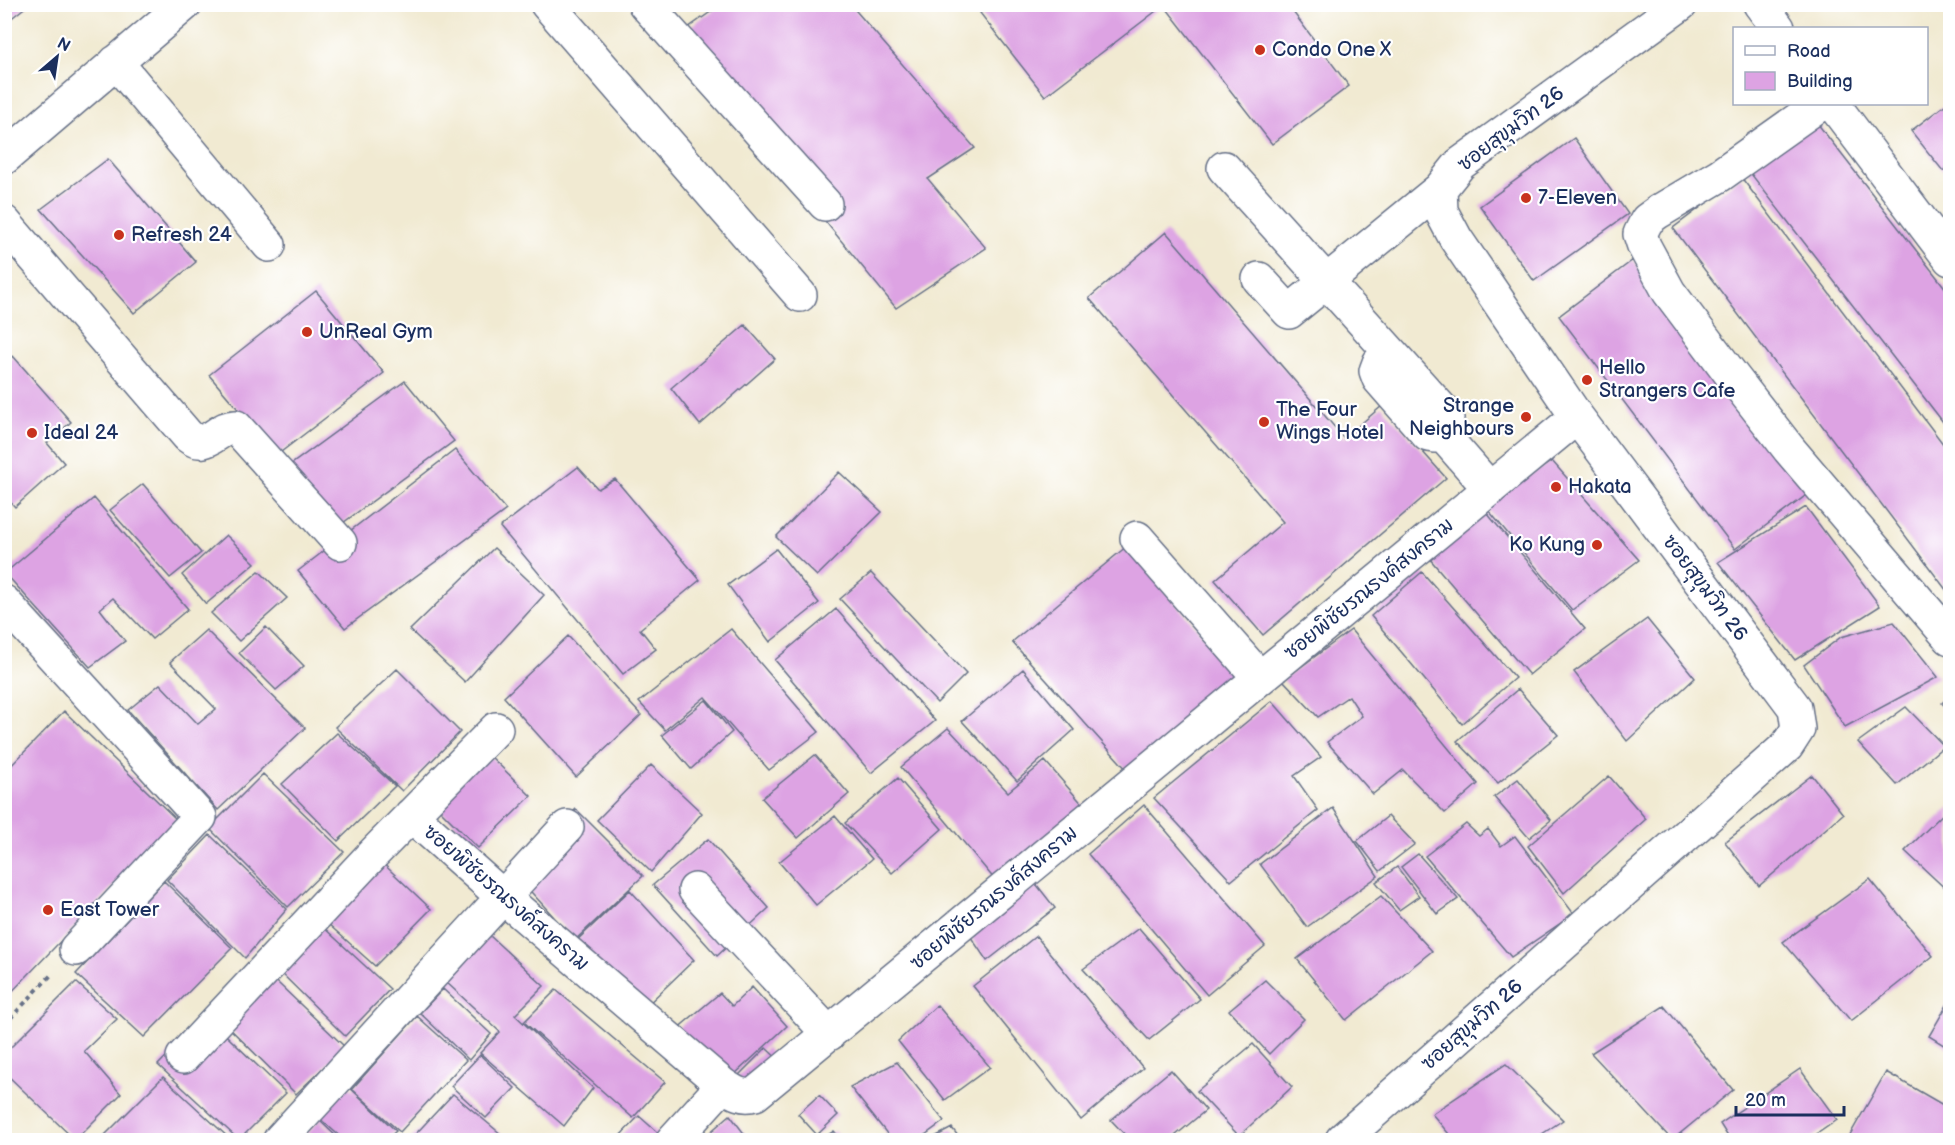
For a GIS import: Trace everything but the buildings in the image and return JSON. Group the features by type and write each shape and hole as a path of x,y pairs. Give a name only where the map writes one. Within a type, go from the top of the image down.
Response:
{"street":[{"path":"4,158 185,4"},
{"path":"547,4 800,295"},
{"path":"645,4 825,204"},
{"name":"ซอยสุขุมวิท 26","path":"1342,1140 1787,746 1798,729 1795,708 1577,417 1456,239 1441,211 1440,189 1460,164 1680,4"},
{"path":"1760,4 1777,27"},
{"path":"116,62 269,245"},
{"path":"1819,105 1720,175 1658,212 1647,220 1640,234 1669,292 1733,377 1789,449 1950,638"},
{"path":"1834,105 1950,259"},
{"path":"1224,168 1397,362 1385,359 1379,363 1376,371 1379,379 1428,435 1442,434 1490,489"},
{"path":"1259,279 1289,312 1440,189"},
{"path":"4,222 188,436 195,442 203,442 230,427 236,427 340,543"},
{"name":"ซอยพิชัยรณรงค์สงคราม","path":"411,815 503,897 723,1085 739,1095 755,1094 1577,417"},
{"path":"1137,538 1260,678"},
{"path":"4,602 200,816 75,949"},
{"path":"183,1057 411,815 496,729"},
{"path":"279,1140 567,827"},
{"path":"694,890 829,1034"},
{"path":"673,1140 723,1085"}],"path":[{"path":"4,1025 75,949"}],"place":[{"name":"Condo One X","path":"1260,50"},
{"name":"7-Eleven","path":"1526,198"},
{"name":"Refresh 24","path":"119,235"},
{"name":"UnReal Gym","path":"307,332"},
{"name":"Hello Strangers Cafe","path":"1587,380"},
{"name":"Strange Neighbours","path":"1526,417"},
{"name":"The Four Wings Hotel","path":"1264,422"},
{"name":"Ideal 24","path":"32,433"},
{"name":"Hakata","path":"1556,487"},
{"name":"Ko Kung","path":"1597,545"},
{"name":"East Tower","path":"48,910"}]}
